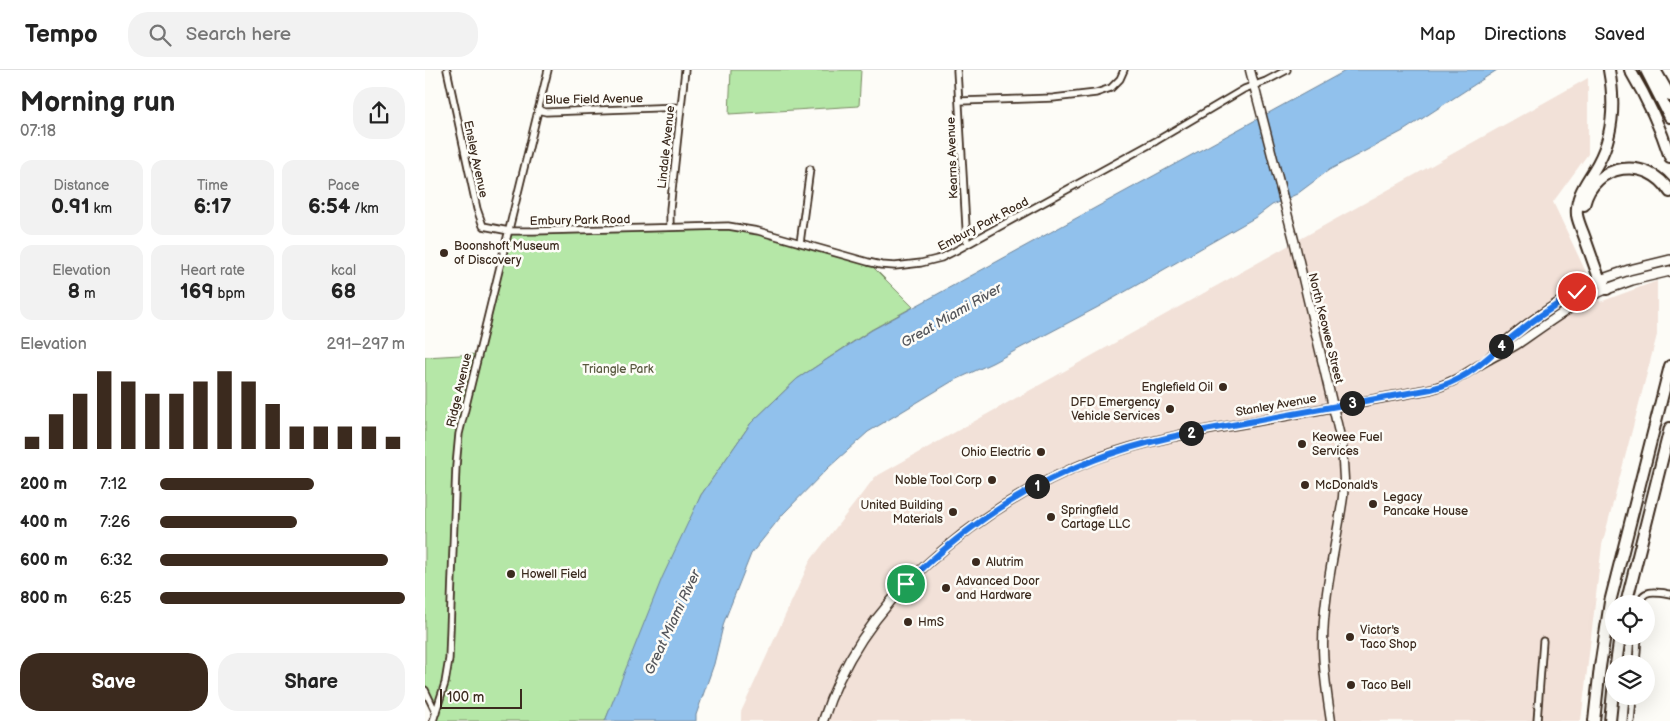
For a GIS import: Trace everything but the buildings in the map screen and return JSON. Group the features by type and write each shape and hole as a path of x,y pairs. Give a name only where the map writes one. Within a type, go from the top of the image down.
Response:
{"highway":[{"path":"1607,289 1577,216 1578,203 1585,183 1598,164 1607,142 1612,122 1613,103 1609,70"},
{"path":"1629,70 1648,104 1663,136 1670,157"},
{"path":"1646,70 1670,117"},
{"path":"1655,70 1670,96"},
{"path":"1603,279 1585,226 1583,209 1586,196 1595,184 1607,173 1621,168 1642,169 1654,174 1665,183 1670,192"},
{"path":"1595,721 1600,666 1610,602 1670,366"},
{"path":"1628,595 1670,428"},
{"path":"1660,467 1670,447"},
{"path":"1610,721 1612,705"}],"main road":[{"name":"North Keowee Street","path":"1250,70 1290,225 1342,445 1344,479 1341,511 1324,625 1325,686 1331,721"},
{"name":"Stanley Avenue","path":"1487,360 1499,348 1547,311 1577,292 1603,279 1629,270 1670,260"},
{"name":"Stanley Avenue","path":"823,721 833,692 853,651 889,603 938,554 1012,500 1073,468 1135,446 1182,434 1437,388 1463,377 1487,360 1521,342 1565,311 1607,289 1632,280 1670,271"}],"street":[{"name":"Ensley Avenue","path":"447,70 480,220 483,226 509,231"},
{"name":"Ridge Avenue","path":"433,721 445,683 449,659 455,466 459,434 548,70"},
{"name":"Lindale Avenue","path":"670,227 670,208 685,70"},
{"name":"Kearns Avenue","path":"957,70 967,244"},
{"path":"959,101 1053,98 1096,93 1105,91 1113,86 1120,79 1124,70"},
{"name":"Embury Park Road","path":"509,231 742,227 867,262 895,266 931,261 949,254 1121,161 1244,89 1266,81 1287,70"},
{"name":"Blue Field Avenue","path":"538,110 546,112 681,107"},
{"path":"800,242 810,169"},
{"path":"1643,595 1659,592 1670,594"},
{"path":"1537,721 1543,640"},
{"path":"425,690 436,713"},
{"path":"1631,721 1632,705"}],"shaded area":[{"path":"1588,78 1588,154 1553,202 1600,302 1657,281 1657,335 1602,545 1581,721 741,721 741,712 810,561 875,477"}],"green space":[{"path":"731,70 861,70 859,106 729,114"},
{"name":"Triangle Park","path":"728,226 868,262 913,307 871,330 797,379 751,423 701,495 605,721 433,721 436,713 425,690 425,357 478,354 509,231"}],"water":[{"name":"Great Miami River","path":"1347,70 1497,70 1403,131 1329,170 1297,194 1272,205 1256,217 1100,306 992,363 951,382 868,432 828,468 783,514 751,554 724,622 714,664 696,715 696,721 605,721 662,578 701,495 751,423 797,379 872,330"}],"place":[{"name":"Boonshoft Museum of Discovery","path":"444,253"},
{"name":"Englefield Oil","path":"1223,387"},
{"name":"DFD Emergency Vehicle Services","path":"1170,409"},
{"name":"Keowee Fuel Services","path":"1302,444"},
{"name":"Ohio Electric","path":"1041,452"},
{"name":"Noble Tool Corp","path":"992,480"},
{"name":"McDonald's","path":"1305,485"},
{"name":"Legacy Pancake House","path":"1373,504"},
{"name":"United Building Materials","path":"953,512"},
{"name":"Springfield Cartage LLC","path":"1051,517"},
{"name":"Alutrim","path":"976,562"},
{"name":"Howell Field","path":"511,574"},
{"name":"Advanced Door and Hardware","path":"946,588"},
{"name":"HmS","path":"908,622"},
{"name":"Victor's Taco Shop","path":"1350,637"},
{"name":"Taco Bell","path":"1351,685"}],"route":[{"path":"906,584 938,554 991,514 1028,491 1073,468 1108,454 1154,440 1445,385 1474,370 1522,329 1577,292"}]}
